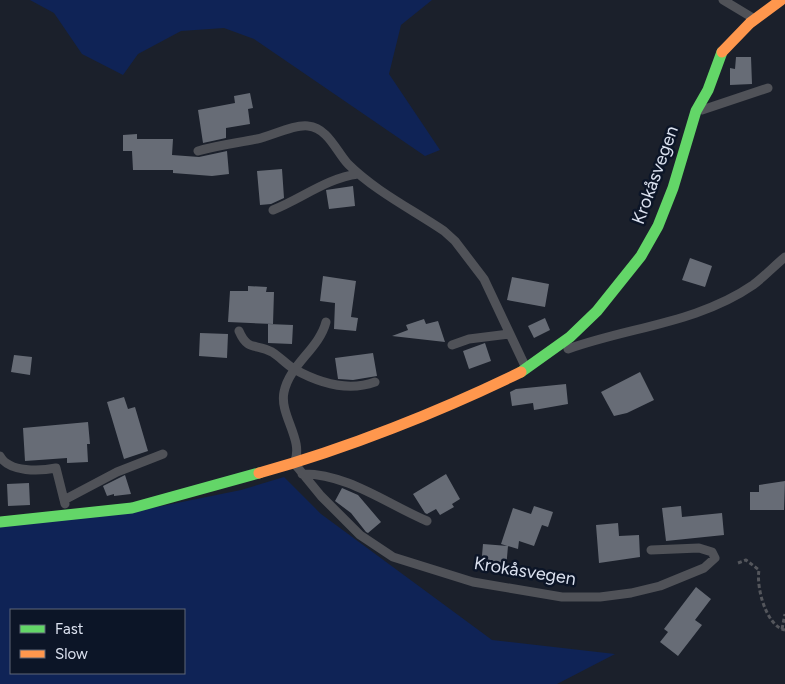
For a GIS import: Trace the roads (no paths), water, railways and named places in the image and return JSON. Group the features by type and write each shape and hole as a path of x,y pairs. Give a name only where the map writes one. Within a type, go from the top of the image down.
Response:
{"street":[{"name":"Krokåsvegen","path":"0,522 28,521 67,514 132,508 294,463 446,406 526,368 570,337 597,311 640,256 658,226 673,188 696,111 708,90 720,54 750,23 782,2"}],"lane":[{"path":"723,0 756,20"},
{"name":"Krokåsvegen","path":"696,111 768,88"},
{"path":"198,151 227,143 256,139 302,125 311,126 328,138 344,160 358,174 444,231 455,241 484,279 526,368"},
{"path":"272,210 296,201 325,184 358,174"},
{"name":"Krokåsvegen","path":"542,357 584,343 662,324 709,307 753,285 785,257"},
{"path":"294,463 296,448 284,406 284,393 294,369 317,341 326,322"},
{"path":"238,331 244,342 253,347 271,352 294,369 344,388 355,388 375,382"},
{"path":"452,345 469,339 509,334"},
{"path":"64,500 117,472 163,454"},
{"path":"0,456 8,465 26,469 43,471 56,468 67,514"},
{"name":"Krokåsvegen","path":"294,463 349,526 393,557 473,582 562,597 600,597 631,593 660,586 704,568 715,558 712,552 700,548 651,550"},
{"path":"302,474 324,476 348,484 427,521"}]}
